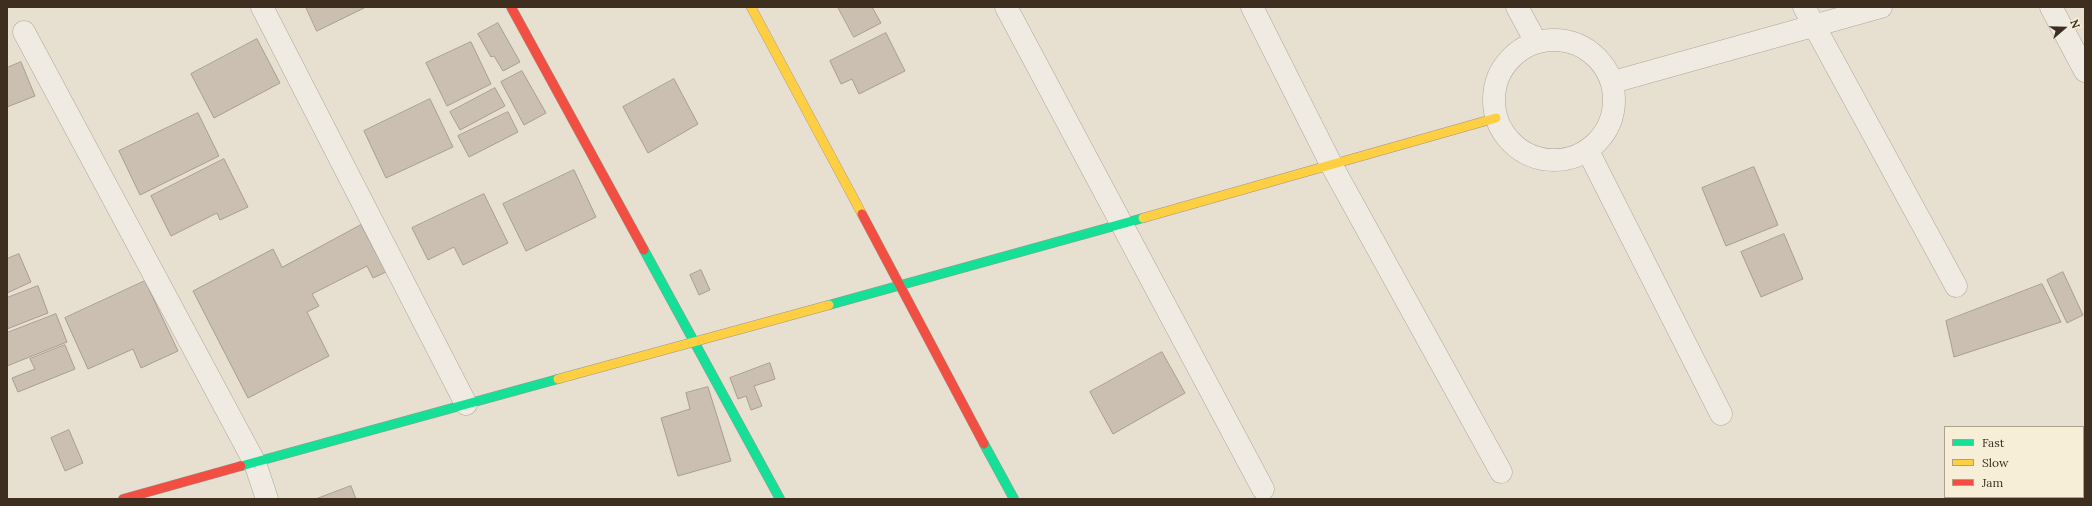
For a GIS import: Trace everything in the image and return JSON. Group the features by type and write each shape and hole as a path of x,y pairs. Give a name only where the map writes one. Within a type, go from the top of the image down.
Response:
{"street":[{"path":"262,7 466,404"},
{"path":"511,7 780,499"},
{"path":"751,7 1014,499"},
{"path":"1006,7 1263,489"},
{"path":"1252,7 1332,166 1501,472"},
{"path":"1517,7 1536,42"},
{"path":"1804,7 1956,286"},
{"path":"1613,82 1881,7"},
{"path":"2051,7 2085,72"},
{"path":"24,32 255,463 267,499"},
{"path":"1560,40 1583,46 1602,62 1613,82 1615,108 1606,133 1588,151 1567,160 1545,161 1524,153 1506,138 1496,118 1494,94 1500,71 1516,53 1536,42 1560,40"},
{"path":"123,499 1332,166 1496,118"},
{"path":"1588,151 1721,414"}],"building":[{"path":"306,7 366,7 317,31"},
{"path":"838,7 872,7 881,23 854,37"},
{"path":"498,23 520,62 503,71 494,56 491,57 478,34"},
{"path":"886,33 905,71 859,94 852,79 841,84 830,61"},
{"path":"257,39 280,83 214,118 191,74"},
{"path":"471,42 491,84 447,106 426,63"},
{"path":"21,62 35,96 7,107 7,68"},
{"path":"522,71 546,113 524,125 501,82"},
{"path":"674,79 698,124 648,153 623,107"},
{"path":"495,88 505,106 460,130 450,112"},
{"path":"430,99 453,147 386,178 364,131"},
{"path":"508,112 518,132 469,157 458,136"},
{"path":"198,113 219,156 140,195 119,151"},
{"path":"224,159 248,207 220,220 217,213 171,236 151,196"},
{"path":"1754,167 1778,225 1726,246 1702,188"},
{"path":"574,170 596,217 526,251 503,204"},
{"path":"484,194 508,243 463,265 454,247 428,260 412,228"},
{"path":"361,225 386,272 373,278 367,266 312,294 319,306 307,312 329,356 248,398 193,291 273,249 282,267"},
{"path":"1784,234 1803,279 1761,297 1741,252"},
{"path":"19,254 31,282 7,293 7,259"},
{"path":"701,270 710,290 699,295 690,275"},
{"path":"2063,272 2083,315 2067,323 2047,280"},
{"path":"145,281 178,351 141,368 133,349 88,369 65,318"},
{"path":"2042,284 2061,322 1954,357 1946,321"},
{"path":"38,286 48,313 7,329 7,298"},
{"path":"56,314 67,342 7,366 7,333"},
{"path":"65,345 75,369 18,392 12,378 35,369 30,359"},
{"path":"1162,352 1185,393 1113,434 1090,392"},
{"path":"770,363 775,379 754,386 762,406 751,410 746,396 738,399 730,378"},
{"path":"708,387 731,461 678,476 661,418 690,409 686,393"},
{"path":"69,430 83,463 65,471 51,438"},
{"path":"351,486 356,499 316,499"}],"traffic: fast":[{"path":"829,305 1143,218"},
{"path":"644,250 780,499"},
{"path":"241,466 558,379"},
{"path":"984,444 1014,499"}],"traffic: slow":[{"path":"751,7 862,214"},
{"path":"1143,218 1496,118"},
{"path":"558,379 829,305"}],"traffic: jam":[{"path":"511,7 644,250"},
{"path":"862,214 984,444"},
{"path":"123,499 241,466"}]}
